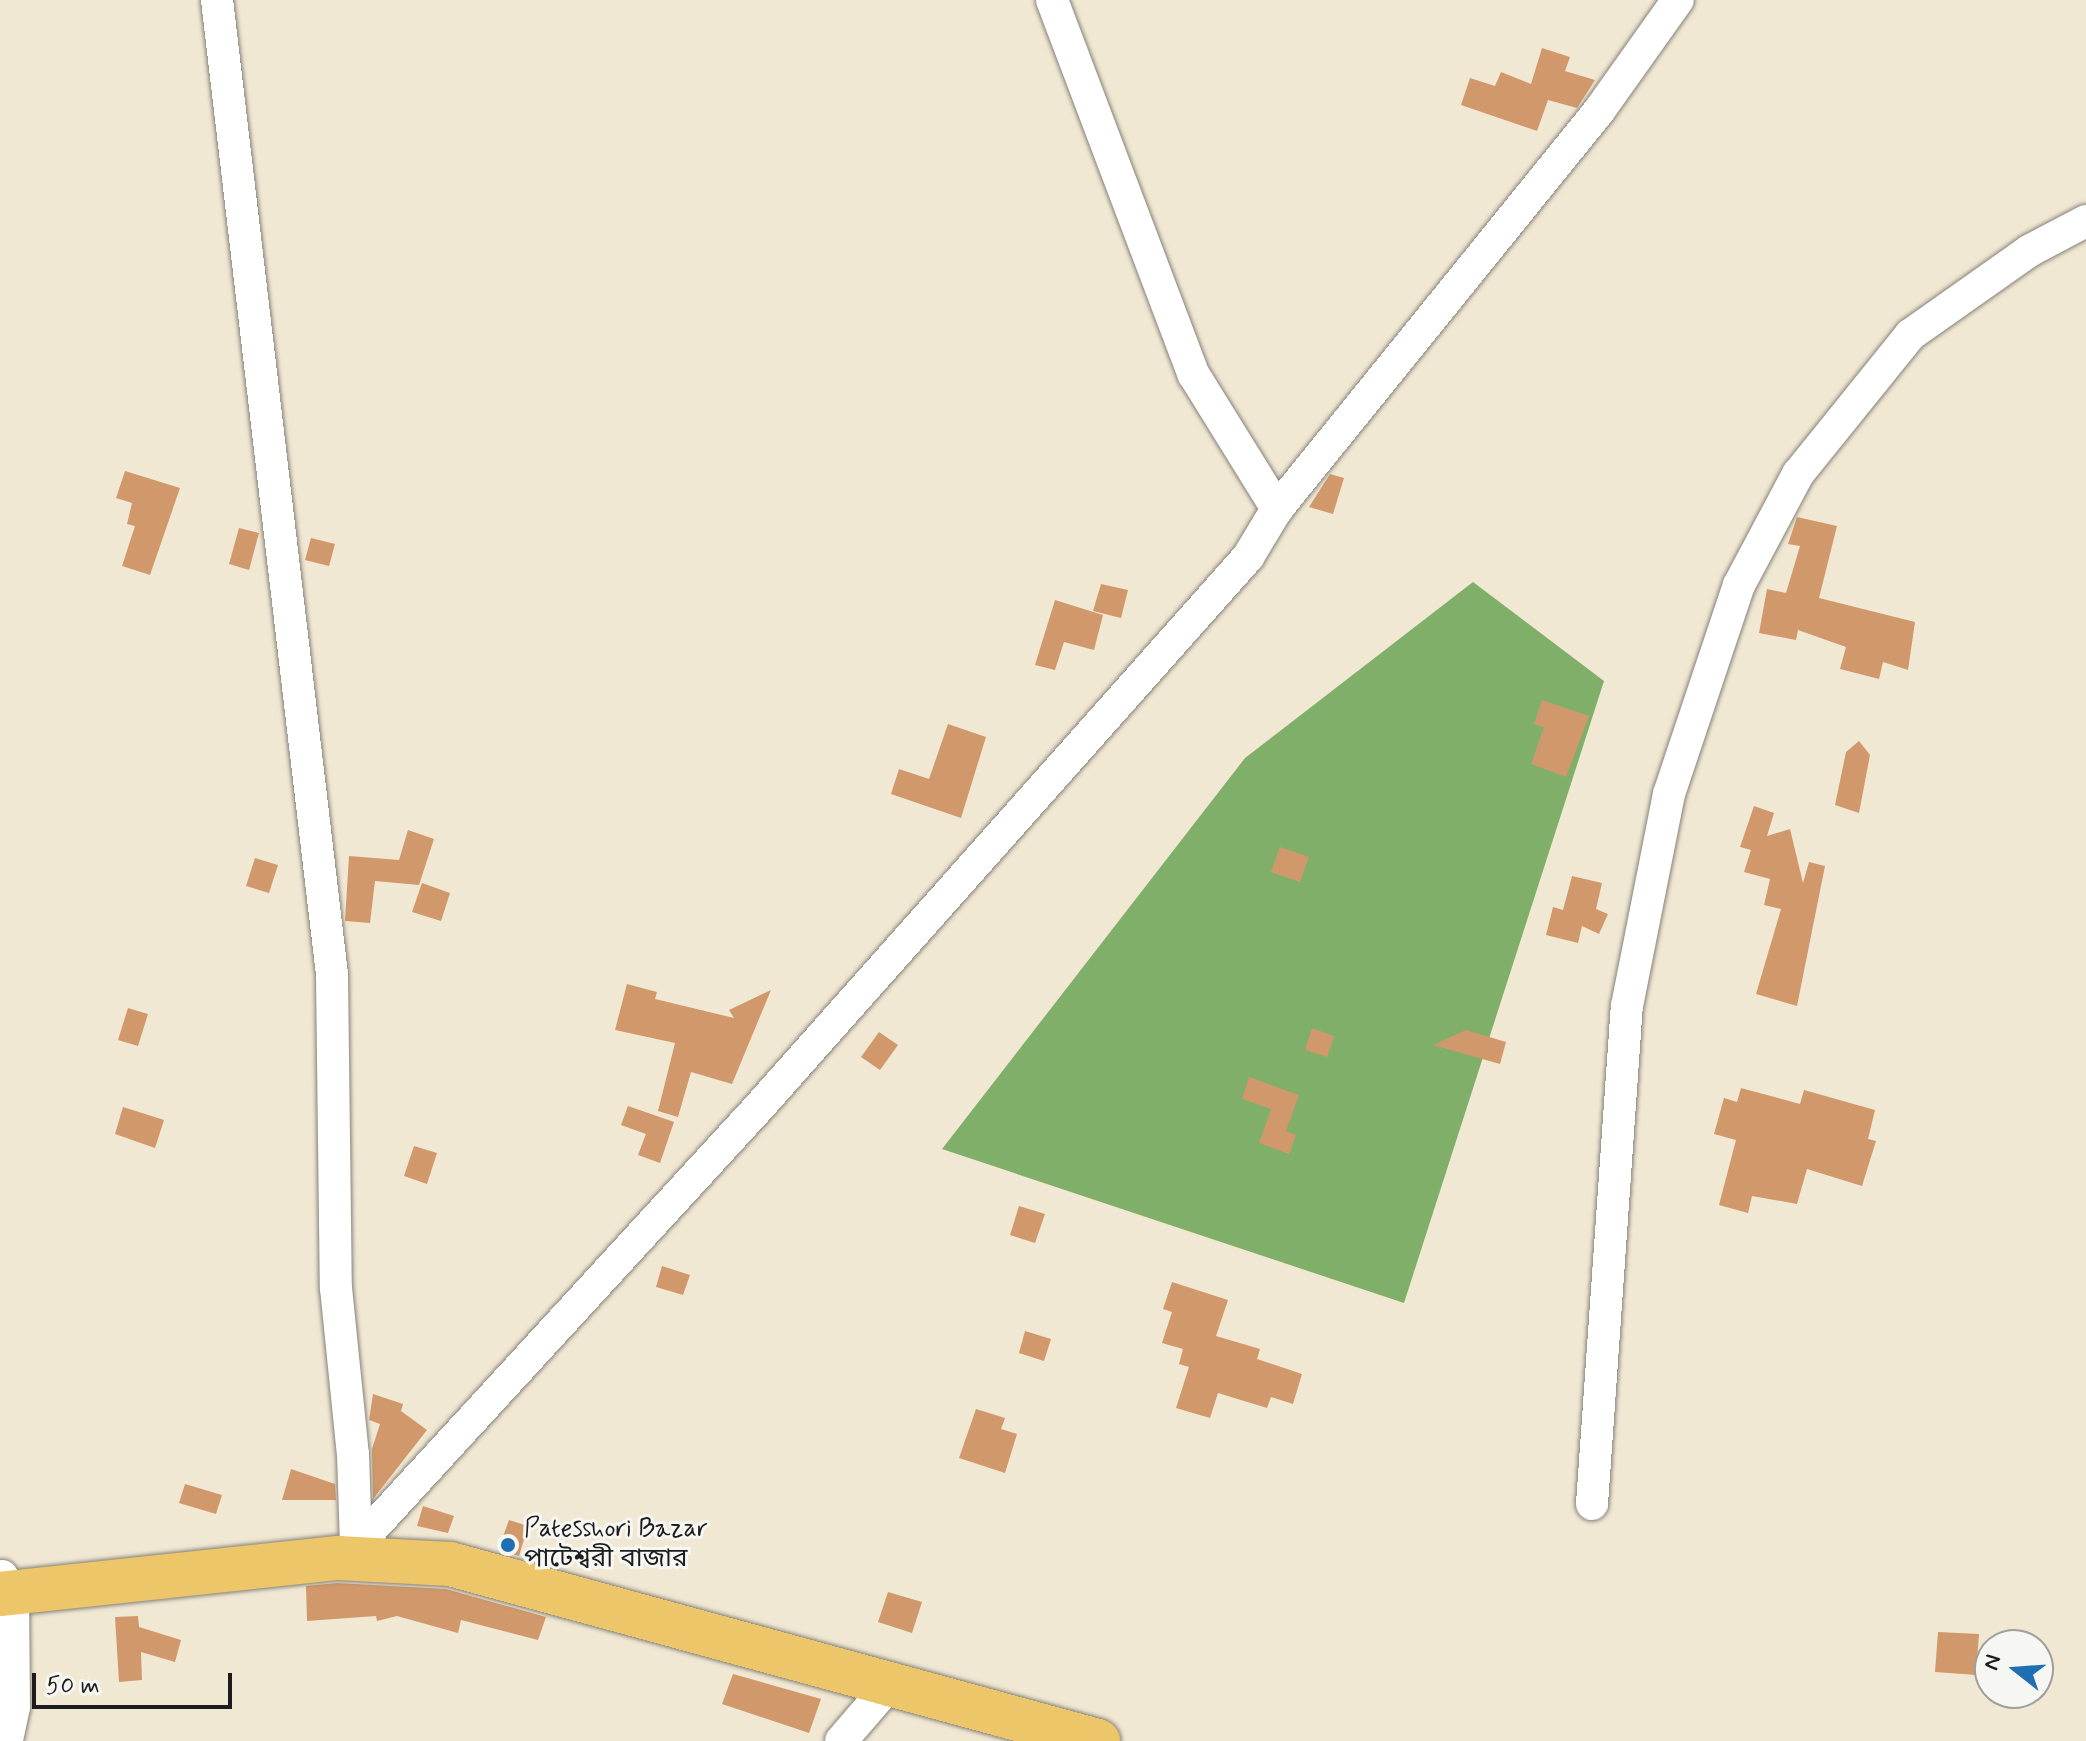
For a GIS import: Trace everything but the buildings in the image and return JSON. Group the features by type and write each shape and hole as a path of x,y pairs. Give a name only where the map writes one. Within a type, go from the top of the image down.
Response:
{"highway":[{"path":"4,1587 347,1552 450,1564 1098,1741"}],"street":[{"path":"217,0 332,975 336,1288 353,1454 347,1552"},
{"path":"1052,0 1194,375 1277,509"},
{"path":"347,1552 771,1094 1248,557 1277,509 1599,111 1678,0"},
{"path":"1592,1504 1627,1006 1669,794 1739,585 1798,474 1910,335 2029,251 2086,221"},
{"path":"4,1587 14,1707 7,1741"},
{"path":"841,1741 890,1684"}],"green space":[{"path":"1473,582 1604,681 1404,1303 942,1149 1245,758"}],"place":[{"name":"Patesshori Bazar পাটেশ্বরী বাজার","path":"508,1545"}]}
